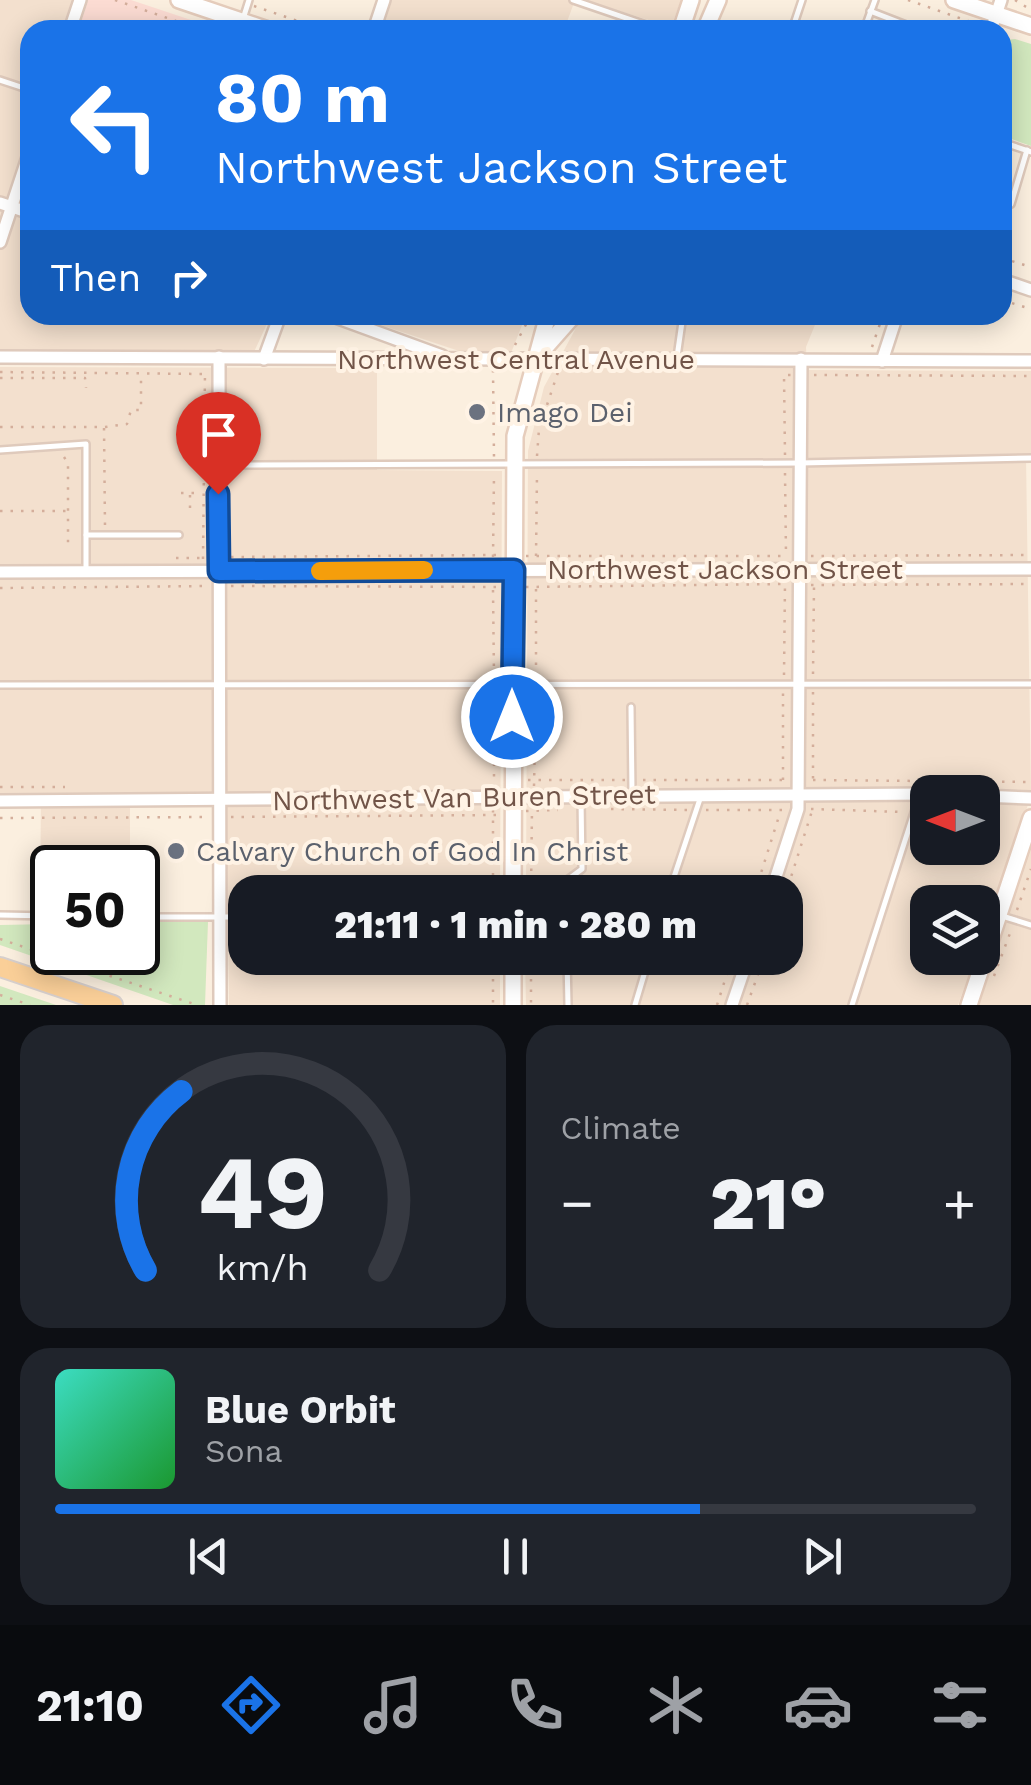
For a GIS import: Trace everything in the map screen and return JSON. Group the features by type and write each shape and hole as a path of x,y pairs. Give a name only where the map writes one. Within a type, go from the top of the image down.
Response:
{"main road":[{"path":"179,0 236,20"},
{"path":"954,0 996,15"},
{"path":"513,875 514,465 518,416 545,325"},
{"path":"536,358 565,325"},
{"path":"970,1005 1007,918 1031,818"},
{"path":"0,967 113,1005"},
{"path":"513,975 513,1005"}],"street":[{"path":"0,242 6,205 20,174"},
{"path":"264,359 276,325"},
{"path":"357,325 450,359"},
{"path":"882,361 895,325"},
{"name":"Northwest Central Avenue","path":"0,356 1031,361"},
{"path":"219,357 220,1005"},
{"path":"777,875 798,809 801,359"},
{"name":"Northwest Jackson Street","path":"0,572 786,569 800,563 1031,569"},
{"name":"Northwest Van Buren Street","path":"0,801 910,794"},
{"path":"1000,797 1031,798"},
{"path":"732,1005 742,975"}],"lane":[{"path":"573,0 632,20"},
{"path":"867,20 875,0"},
{"path":"870,11 893,20"},
{"path":"1012,201 1029,151"},
{"path":"677,359 681,325"},
{"path":"0,450 86,444 86,572"},
{"path":"218,465 800,464 1031,458"},
{"path":"86,535 179,535"},
{"path":"0,684 219,688 1031,684"},
{"path":"631,707 632,796"},
{"path":"574,875 582,869 581,795"},
{"path":"675,875 702,795"},
{"path":"852,1005 910,824"},
{"path":"0,915 30,916"},
{"path":"160,917 228,918"},
{"path":"1007,918 1031,925"},
{"path":"567,975 568,1005"},
{"path":"634,1005 644,975"}],"path":[{"path":"115,0 173,20"},
{"path":"908,0 965,20"},
{"path":"1015,0 1031,10"},
{"path":"249,2 297,20"},
{"path":"493,875 491,348 514,348 526,325"},
{"path":"872,347 880,325"},
{"path":"203,570 205,357"},
{"path":"531,875 539,429 565,358"},
{"path":"0,372 205,374"},
{"path":"104,426 127,424 131,410 141,410 141,374"},
{"path":"760,875 781,810 783,780 784,374 1031,376"},
{"path":"0,378 85,378 86,388"},
{"path":"62,454 68,462 68,544"},
{"path":"190,493 190,516"},
{"path":"181,494 218,494"},
{"path":"0,511 68,511"},
{"path":"21,511 21,522"},
{"path":"32,511 33,522"},
{"path":"45,511 46,522"},
{"path":"58,511 58,522"},
{"path":"800,563 1031,555"},
{"path":"0,818 492,816 535,780 1031,782"},
{"path":"512,796 532,810 910,812"},
{"path":"990,988 1007,918 1031,869"},
{"path":"0,939 198,1005"},
{"path":"493,975 493,1005"},
{"path":"531,975 531,1005"},
{"path":"717,1005 727,975"},
{"path":"746,1005 757,975"},
{"path":"0,994 30,1005"}],"shaded area":[{"path":"0,0 74,0 67,20 20,20 20,325 266,325 254,352 0,352"},
{"path":"88,0 131,0 191,20 81,20"},
{"path":"392,0 575,0 568,20 385,20"},
{"path":"584,0 681,0 674,20 648,20"},
{"path":"381,325 522,325 511,353 465,353"},
{"path":"578,325 815,325 806,347 807,370 1031,371 1031,456 1026,457 1031,796 1000,886 910,885 910,975 969,975 958,1005 526,1005 525,975 803,975 803,875 526,875 528,451 544,387"},
{"path":"0,367 377,368 377,470 502,471 500,875 228,875 228,935 226,796 130,795 130,845 41,845 41,796 0,795"},
{"path":"1031,850 1031,1005 979,1005 989,975 1000,975 1000,942"},
{"path":"229,975 500,975 500,1005 229,1005"}],"green space":[{"path":"1012,39 1031,44 1031,146 1012,139"},
{"path":"208,921 205,1005 173,1005 86,975 160,975 160,922"},
{"path":"30,924 30,955 0,945 0,925"},
{"path":"0,986 56,1005 0,1005"}],"slow traffic":[{"path":"320,571 424,570"}],"place":[{"name":"Imago Dei","path":"477,412"},
{"name":"Calvary Church of God In Christ","path":"176,851"}],"route":[{"path":"218,494 219,571 514,570 512,717"}]}
